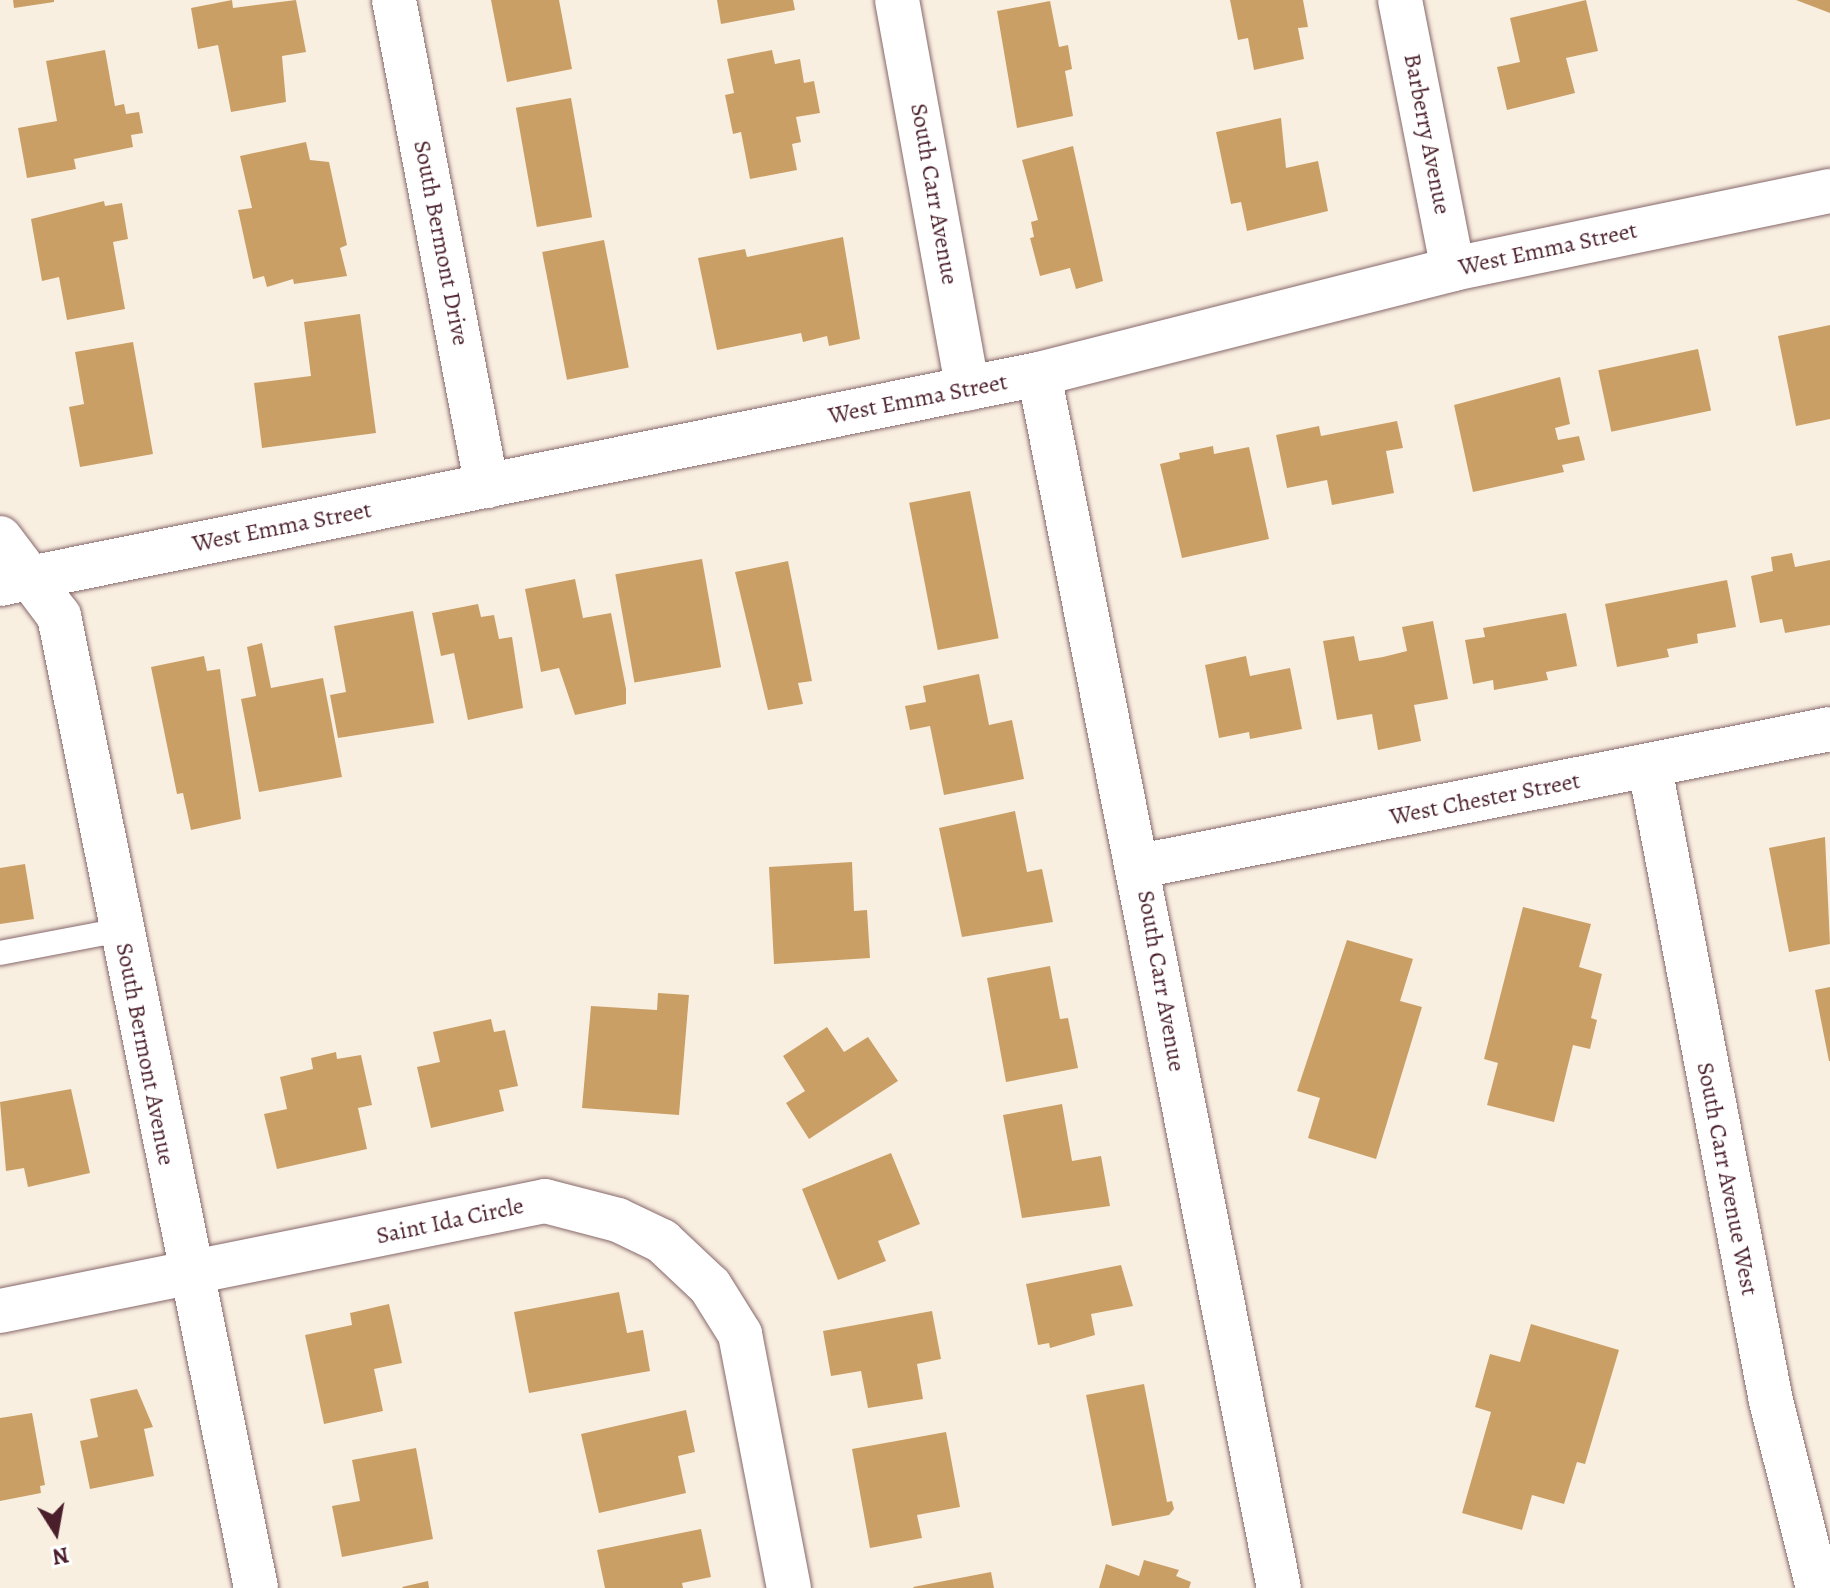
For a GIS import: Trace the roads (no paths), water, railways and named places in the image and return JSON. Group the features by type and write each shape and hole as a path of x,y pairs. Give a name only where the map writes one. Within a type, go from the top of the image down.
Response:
{"street":[{"name":"South Bermont Drive","path":"394,0 487,486"},
{"name":"South Carr Avenue","path":"897,0 968,389"},
{"name":"Barberry Avenue","path":"1400,0 1453,269"},
{"name":"West Emma Street","path":"13,581 1039,374 1453,269 1830,191"},
{"name":"South Carr Avenue","path":"1039,374 1140,866 1279,1588"},
{"name":"South Bermont Avenue","path":"0,538 13,581 59,616 256,1588"},
{"name":"West Chester Street","path":"1140,866 1650,768 1830,729"},
{"name":"South Carr Avenue West","path":"1650,768 1771,1401 1818,1588"},
{"name":"Saint Ida Circle","path":"190,1274 545,1201 618,1220 662,1241 710,1286 740,1334 789,1588"},
{"path":"0,1311 190,1274"}],"lane":[{"path":"0,953 121,930"}]}
